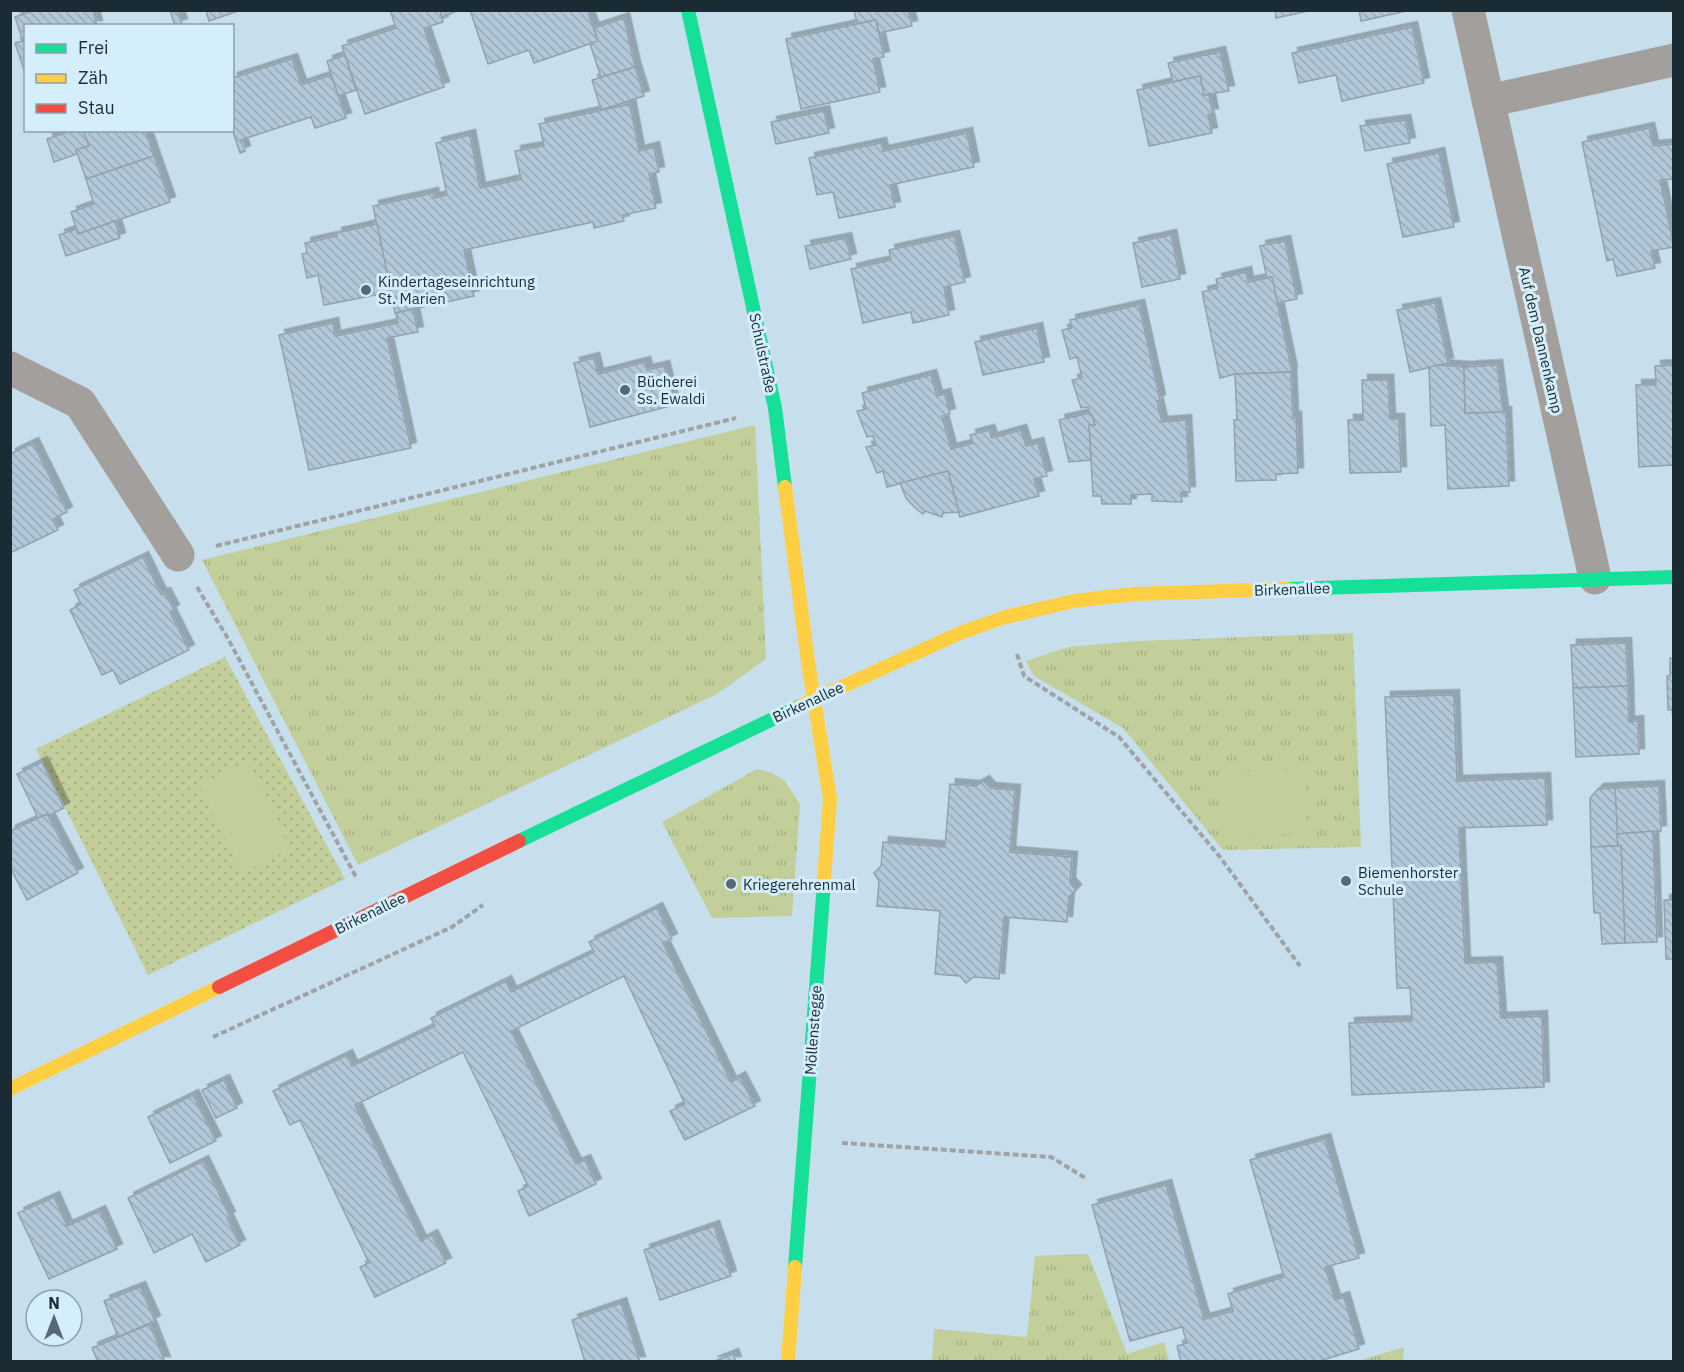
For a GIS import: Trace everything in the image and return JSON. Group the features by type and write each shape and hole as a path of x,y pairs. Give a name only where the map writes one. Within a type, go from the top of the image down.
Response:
{"street":[{"name":"Schulstraße","path":"688,10 775,408 814,699"},
{"name":"Auf dem Dannenkamp","path":"1468,10 1595,578"},
{"path":"1488,101 1674,60"},
{"path":"10,368 80,403 177,555"},
{"name":"Birkenallee","path":"10,1089 814,699 960,633 1005,617 1074,601 1134,594 1674,577"},
{"name":"Möllenstegge","path":"788,1362 830,799 814,699"}],"path":[{"path":"358,879 227,637 177,555 775,408"},
{"path":"1014,644 1024,676 1119,737 1220,858 1300,966"},
{"path":"804,1140 1051,1157 1087,1179"}],"green space":[{"path":"755,425 766,659 717,694 358,865 202,560"},
{"path":"1353,633 1361,847 1223,850 1123,728 1034,676 1026,661 1068,647 1139,641"},
{"path":"225,657 345,879 148,975 36,749"},
{"path":"248,761 291,849 242,873 199,785"},
{"path":"757,769 772,773 785,781 800,804 792,916 712,918 662,822"},
{"path":"1306,770 1307,834 1222,836 1220,772"},
{"path":"1088,1254 1127,1354 1164,1342 1169,1361 932,1361 934,1329 1027,1337 1035,1256"},
{"path":"1404,1347 1403,1361 1358,1361"}],"building":[{"path":"35,10 93,10 96,24 24,24 24,70 15,43 23,41 15,17"},
{"path":"170,10 177,10 182,24 174,24"},
{"path":"206,10 241,10 209,21"},
{"path":"390,10 440,10 443,22 424,28 444,87 365,114 342,46 396,28"},
{"path":"440,10 459,10 442,17"},
{"path":"470,10 587,10 598,41 534,63 529,50 488,64"},
{"path":"854,10 908,10 912,26 879,33 876,20 857,24"},
{"path":"1275,10 1313,10 1276,18"},
{"path":"1359,10 1407,10 1407,11 1361,21"},
{"path":"624,18 635,67 601,77 590,44 598,41 594,28"},
{"path":"876,20 884,57 873,59 880,92 801,109 786,39"},
{"path":"1412,27 1424,83 1342,101 1336,75 1299,83 1292,53"},
{"path":"1220,52 1229,91 1204,95 1200,76 1173,82 1168,63"},
{"path":"345,55 356,90 338,96 327,61"},
{"path":"292,59 301,85 331,75 346,118 315,128 311,117 241,140 245,151 240,153 233,132 234,77"},
{"path":"635,67 644,96 601,110 592,80"},
{"path":"1200,76 1204,95 1209,95 1213,114 1208,114 1212,133 1149,146 1137,90"},
{"path":"630,104 639,151 654,147 659,172 649,174 656,208 623,215 624,221 594,228 593,222 464,250 474,296 395,313 373,206 433,193 434,198 447,195 436,143 470,135 480,188 521,179 515,151 544,146 539,124"},
{"path":"824,111 829,133 776,144 771,122"},
{"path":"1405,120 1410,143 1365,151 1360,126"},
{"path":"1649,128 1653,146 1674,144 1674,179 1660,180 1674,247 1651,251 1655,268 1617,276 1613,259 1607,261 1582,142"},
{"path":"67,132 84,132 89,146 76,150 77,154 54,162 47,139"},
{"path":"84,132 146,132 154,156 86,179 76,150 89,146"},
{"path":"967,133 974,167 890,185 895,207 839,218 833,192 817,195 809,158 881,143 883,151"},
{"path":"1439,153 1454,227 1403,237 1387,164"},
{"path":"154,156 170,202 78,234 71,212 94,204 86,179"},
{"path":"115,221 120,238 66,256 59,235 76,229 78,234"},
{"path":"377,224 391,292 324,305 318,275 307,278 302,254 307,253 305,243"},
{"path":"1171,235 1180,279 1142,287 1133,243"},
{"path":"954,236 965,282 944,287 949,315 913,323 911,312 863,323 851,269 891,260 889,250"},
{"path":"846,238 851,259 810,269 805,246"},
{"path":"1285,241 1297,299 1277,303 1272,277 1267,278 1260,246"},
{"path":"1246,272 1248,282 1272,277 1292,372 1235,374 1220,378 1202,292 1218,288 1216,279"},
{"path":"1435,303 1448,363 1410,372 1397,310"},
{"path":"1139,305 1160,400 1157,401 1162,422 1186,420 1190,492 1181,492 1182,502 1152,501 1152,494 1131,495 1131,504 1102,504 1101,496 1093,496 1089,425 1095,425 1088,407 1081,408 1072,380 1082,378 1077,357 1070,359 1062,330 1072,328 1070,320"},
{"path":"413,309 418,332 387,338 411,448 309,470 279,335 333,323 335,336 398,323 396,313"},
{"path":"1037,328 1044,362 983,375 975,342"},
{"name":"Bücherei Ss. Ewaldi","path":"594,358 598,374 645,362 647,370 664,366 674,405 590,427 574,363"},
{"path":"1438,365 1464,367 1465,413 1506,412 1509,486 1448,489 1445,425 1431,426 1429,367"},
{"path":"1497,365 1503,412 1465,413 1464,367"},
{"path":"1674,365 1674,465 1639,467 1636,385 1656,385 1655,366"},
{"path":"1291,372 1293,418 1296,417 1298,473 1276,474 1276,480 1236,481 1235,374"},
{"path":"931,375 937,396 945,394 950,414 942,416 951,449 973,443 970,435 989,430 992,438 1021,430 1026,446 1038,443 1047,476 1034,479 1039,496 960,517 948,471 887,487 883,471 877,473 866,447 876,445 873,436 867,437 857,411 866,409 862,393"},
{"path":"1362,380 1388,380 1390,419 1399,419 1401,472 1350,473 1348,420 1363,420"},
{"path":"1090,413 1095,425 1089,425 1091,460 1069,462 1059,420"},
{"path":"33,443 67,512 53,519 58,530 10,553 10,454"},
{"path":"948,471 959,512 943,513 942,517 925,511 923,514 906,498 900,483"},
{"path":"143,557 161,594 165,593 174,610 170,612 189,650 120,684 113,670 102,675 70,610 81,604 74,590"},
{"path":"1626,643 1628,686 1573,688 1571,645"},
{"path":"1670,658 1674,658 1674,728 1672,710 1668,710 1667,676 1670,676"},
{"path":"1628,686 1629,722 1638,721 1639,754 1576,757 1573,688"},
{"path":"1454,695 1457,781 1545,778 1547,825 1459,828 1465,963 1497,962 1501,1018 1542,1016 1544,1087 1352,1095 1349,1023 1412,1021 1410,988 1397,988 1385,697"},
{"path":"42,762 64,808 38,818 17,774"},
{"path":"984,781 990,788 1015,790 1010,852 1072,857 1070,883 1076,890 1069,897 1067,922 1004,917 999,979 974,977 966,983 960,976 935,974 940,911 877,906 879,881 874,873 881,866 883,842 945,847 950,784 975,786"},
{"path":"1659,786 1661,831 1617,834 1615,788"},
{"path":"1615,788 1618,846 1591,847 1590,798 1598,789"},
{"path":"47,814 78,873 27,900 10,867 10,831"},
{"path":"1653,831 1657,942 1625,943 1621,846 1618,846 1617,834"},
{"path":"1621,846 1625,943 1602,944 1600,913 1594,913 1591,847"},
{"path":"1664,900 1674,900 1674,959 1666,959"},
{"path":"657,908 672,939 663,943 731,1082 740,1077 755,1106 685,1140 670,1111 685,1104 624,976 511,1031 576,1164 585,1160 596,1184 529,1216 518,1191 528,1186 463,1052 355,1105 421,1241 432,1235 446,1263 375,1297 360,1267 369,1263 300,1120 290,1125 273,1091 347,1055 352,1066 435,1026 431,1018 506,981 511,992 594,952 589,942"},
{"path":"224,1080 237,1108 216,1118 202,1090"},
{"path":"193,1095 216,1141 170,1163 148,1117"},
{"path":"1325,1139 1359,1258 1325,1267 1335,1300 1344,1297 1359,1349 1316,1362 1181,1362 1177,1346 1187,1343 1182,1327 1130,1341 1092,1205 1166,1185 1204,1319 1233,1311 1228,1294 1284,1277 1250,1160"},
{"path":"203,1161 230,1217 227,1218 240,1245 206,1262 192,1234 154,1253 128,1198"},
{"path":"54,1197 67,1226 100,1211 117,1249 49,1279 18,1213"},
{"path":"714,1226 731,1276 660,1300 644,1250"},
{"path":"140,1287 155,1321 118,1337 104,1301"},
{"path":"621,1303 640,1362 585,1362 572,1320"},
{"path":"150,1324 165,1362 98,1362 92,1348"},
{"path":"733,1354 736,1362 712,1362"}],"traffic: fast":[{"path":"688,10 775,408 785,487"},
{"path":"1287,589 1674,577"},
{"path":"519,841 800,706"},
{"path":"795,1267 824,882"}],"traffic: slow":[{"path":"785,487 808,662 830,799 824,882"},
{"path":"800,706 960,633 1005,617 1074,601 1134,594 1287,589"},
{"path":"10,1089 219,987"},
{"path":"788,1362 795,1267"}],"traffic: jam":[{"path":"219,987 519,841"}],"place":[{"name":"Kindertageseinrichtung St. Marien","path":"366,290"},
{"name":"Bücherei Ss. Ewaldi","path":"625,390"},
{"name":"Biemenhorster Schule","path":"1346,881"},
{"name":"Kriegerehrenmal","path":"731,884"}]}
